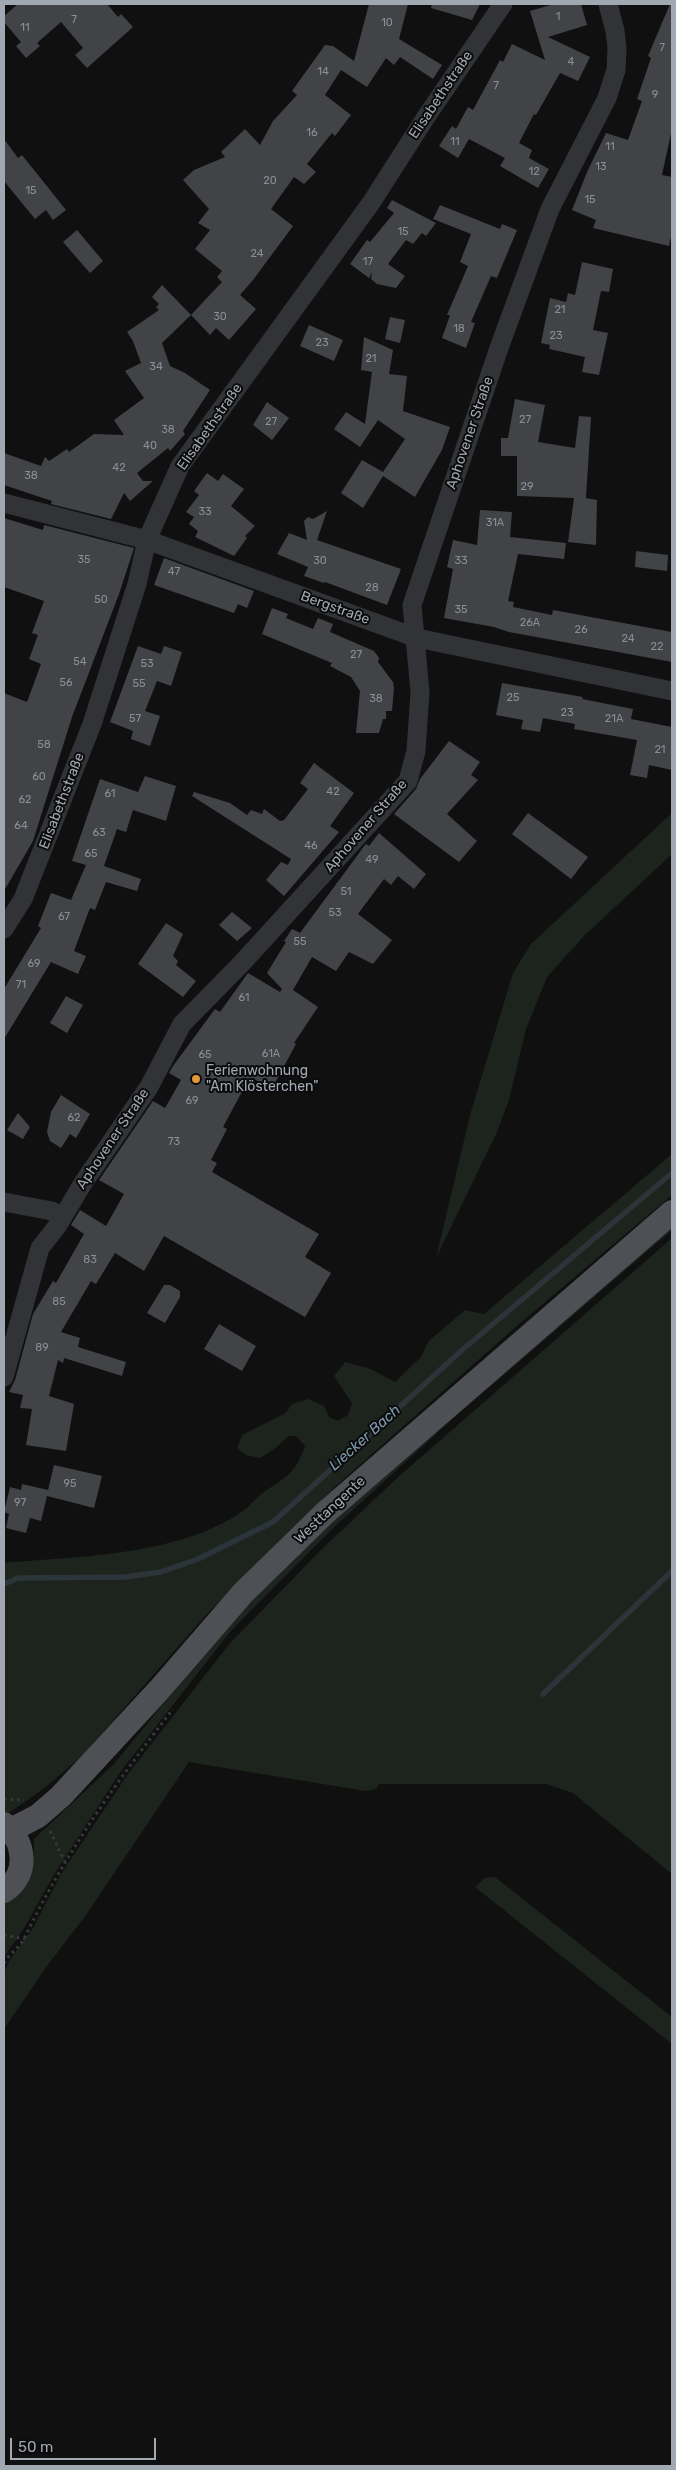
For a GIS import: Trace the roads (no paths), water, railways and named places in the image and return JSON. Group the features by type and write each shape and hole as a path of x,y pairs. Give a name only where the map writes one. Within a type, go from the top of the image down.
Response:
{"main road":[{"name":"Westtangente","path":"7,1827 38,1816 61,1796 160,1690 243,1593 326,1512 672,1212"},
{"path":"4,1891 14,1882 22,1861 22,1850 7,1827"}],"street":[{"name":"Elisabethstraße","path":"4,929 23,899 92,724 137,584 147,540 180,466 371,203 426,117 503,4"},
{"name":"Aphovener Straße","path":"4,1377 40,1248 149,1087 182,1024 241,964 408,781 416,750 420,692 417,638 412,605 498,348 550,209 607,98 616,70 615,30 608,4"},
{"name":"Bergstraße","path":"4,503 147,540 417,638 672,691"},
{"path":"4,1202 52,1211 62,1218"}],"waterway":[{"name":"Liecker Bach","path":"4,1584 18,1578 125,1577 161,1572 198,1559 273,1522 461,1351 672,1173"},
{"path":"543,1694 672,1571"}],"place":[{"name":"Ferienwohnung \"Am Klösterchen\"","path":"196,1079"}]}
